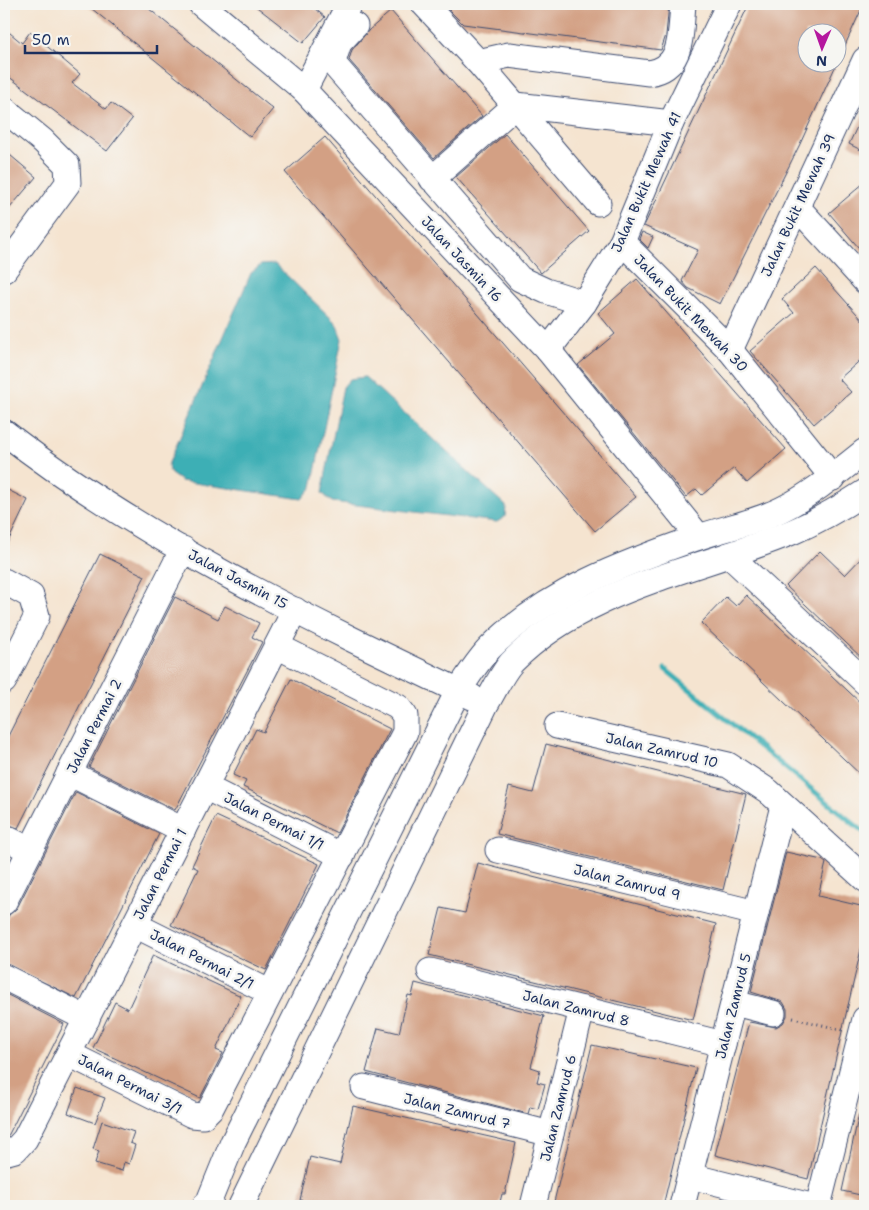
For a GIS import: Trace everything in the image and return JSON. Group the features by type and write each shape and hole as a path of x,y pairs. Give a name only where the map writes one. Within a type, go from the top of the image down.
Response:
{"street":[{"name":"Jalan Jasmin 16","path":"201,4 304,90 548,350 699,537"},
{"path":"424,4 478,62 598,203"},
{"name":"Jalan Bukit Mewah 41","path":"548,350 584,303 622,242 671,124 729,4"},
{"path":"478,62 509,55 649,73 659,72 668,67 678,48 683,5"},
{"path":"304,90 352,15"},
{"path":"352,15 339,43 333,62 520,279 546,291 584,303"},
{"name":"Jalan Bukit Mewah 39","path":"730,350 865,60"},
{"path":"432,179 516,106 671,124"},
{"path":"4,109 67,165 68,183 4,270"},
{"path":"797,207 865,281"},
{"name":"Jalan Bukit Mewah 30","path":"622,242 730,350 833,478"},
{"name":"Jalan Jasmin 15","path":"4,432 131,521 295,610 486,704"},
{"path":"207,1206 233,1142 458,691 489,649 528,616 570,588 699,537 772,514 833,478 865,451"},
{"path":"241,1206 486,704 511,663 542,637 584,609 807,525 865,492"},
{"name":"Jalan Permai 2","path":"4,902 184,549"},
{"path":"730,555 865,682"},
{"path":"4,580 31,596 37,616 4,681"},
{"name":"Jalan Permai 1","path":"4,1153 15,1150 25,1139 295,610"},
{"path":"269,992 342,856 405,732 405,716 398,707 276,646"},
{"name":"Jalan Zamrud 10","path":"557,726 728,765 750,777 865,879"},
{"path":"69,774 182,830"},
{"name":"Jalan Permai 1/1","path":"205,787 342,856"},
{"name":"Jalan Zamrud 5","path":"682,1206 783,806"},
{"path":"4,837 30,850"},
{"name":"Jalan Zamrud 9","path":"498,850 756,913"},
{"name":"Jalan Permai 2/1","path":"134,925 269,992"},
{"name":"Jalan Zamrud 8","path":"430,971 723,1044"},
{"path":"4,977 87,1018"},
{"name":"Jalan Permai 3/1","path":"69,1054 192,1115 203,1116 211,1108 269,992"},
{"path":"734,1003 773,1013"},
{"name":"Jalan Zamrud 6","path":"533,1206 582,1009"},
{"path":"818,1206 863,1027"},
{"name":"Jalan Zamrud 7","path":"364,1087 551,1134"},
{"path":"690,1176 811,1206"}],"path":[{"path":"773,1013 863,1027"}],"water":[{"path":"275,264 336,323 342,339 312,487 302,499 181,481 171,474 168,465 251,273 261,265"},
{"path":"365,377 506,506 505,517 497,522 332,502 322,493 343,387 350,379"}],"building":[{"path":"86,4 143,4 273,109 250,137"},
{"path":"253,4 309,4 325,17 303,43"},
{"path":"448,4 669,4 666,35 661,50 463,24 447,8"},
{"path":"749,4 852,4 862,8 846,43 846,22 796,22 796,72 833,72 800,144 720,304 688,288 682,281 698,250 644,226"},
{"path":"391,11 482,116 434,158 349,60 352,50 369,30"},
{"path":"4,28 22,43 30,32 80,74 72,83 106,109 111,103 132,119 107,151 4,73"},
{"path":"865,110 865,152 849,144"},
{"path":"505,134 589,231 541,273 456,177"},
{"path":"325,137 636,497 595,531 285,172"},
{"path":"4,150 36,177 4,215"},
{"path":"865,182 865,255 829,213"},
{"path":"642,232 653,237 648,248 639,239"},
{"path":"816,268 865,323 865,356 839,379 851,392 814,424 750,351 794,313 782,299"},
{"path":"637,279 786,449 747,483 734,468 702,495 696,489 686,497 578,365 615,334 598,313"},
{"path":"8,490 28,500 4,550 4,499"},
{"path":"820,551 845,575 865,554 865,661 786,586"},
{"path":"100,554 145,576 18,828 4,823 4,744"},
{"path":"746,595 865,707 865,779 701,623 726,597 736,606"},
{"path":"175,597 218,619 225,606 259,623 252,637 262,642 175,810 89,767"},
{"path":"291,679 390,729 337,833 243,787 246,781 233,775 256,729 264,732"},
{"path":"546,744 746,794 723,890 497,834 509,787 533,793"},
{"path":"76,792 159,834 76,998 4,963 4,925 9,915 17,908"},
{"path":"216,816 319,864 266,970 171,925 198,869 192,866"},
{"path":"786,852 822,860 826,863 818,896 865,907 865,932 808,1179 715,1155 749,1022 776,1027 783,1023 787,1016 787,1009 783,1002 751,992"},
{"path":"478,863 716,924 693,1020 429,955 441,908 465,913"},
{"path":"153,955 241,996 216,1050 223,1053 200,1098 93,1048 115,1002 128,1009"},
{"path":"415,983 544,1016 531,1067 540,1070 537,1082 545,1084 538,1109 530,1107 528,1114 366,1072 378,1028 399,1033 408,995 412,996"},
{"path":"4,993 64,1024 8,1136 4,1138"},
{"path":"592,1045 696,1068 663,1206 553,1206"},
{"path":"77,1088 105,1098 95,1123 68,1113"},
{"path":"353,1106 516,1143 505,1194 502,1194 499,1206 328,1206 300,1200 310,1157 340,1164"},
{"path":"859,1114 865,1115 865,1196 842,1191"},
{"path":"102,1121 134,1132 130,1143 135,1145 129,1164 124,1162 122,1171 95,1163 99,1151 93,1149"}],"waterway":[{"path":"665,669 865,833"}]}
